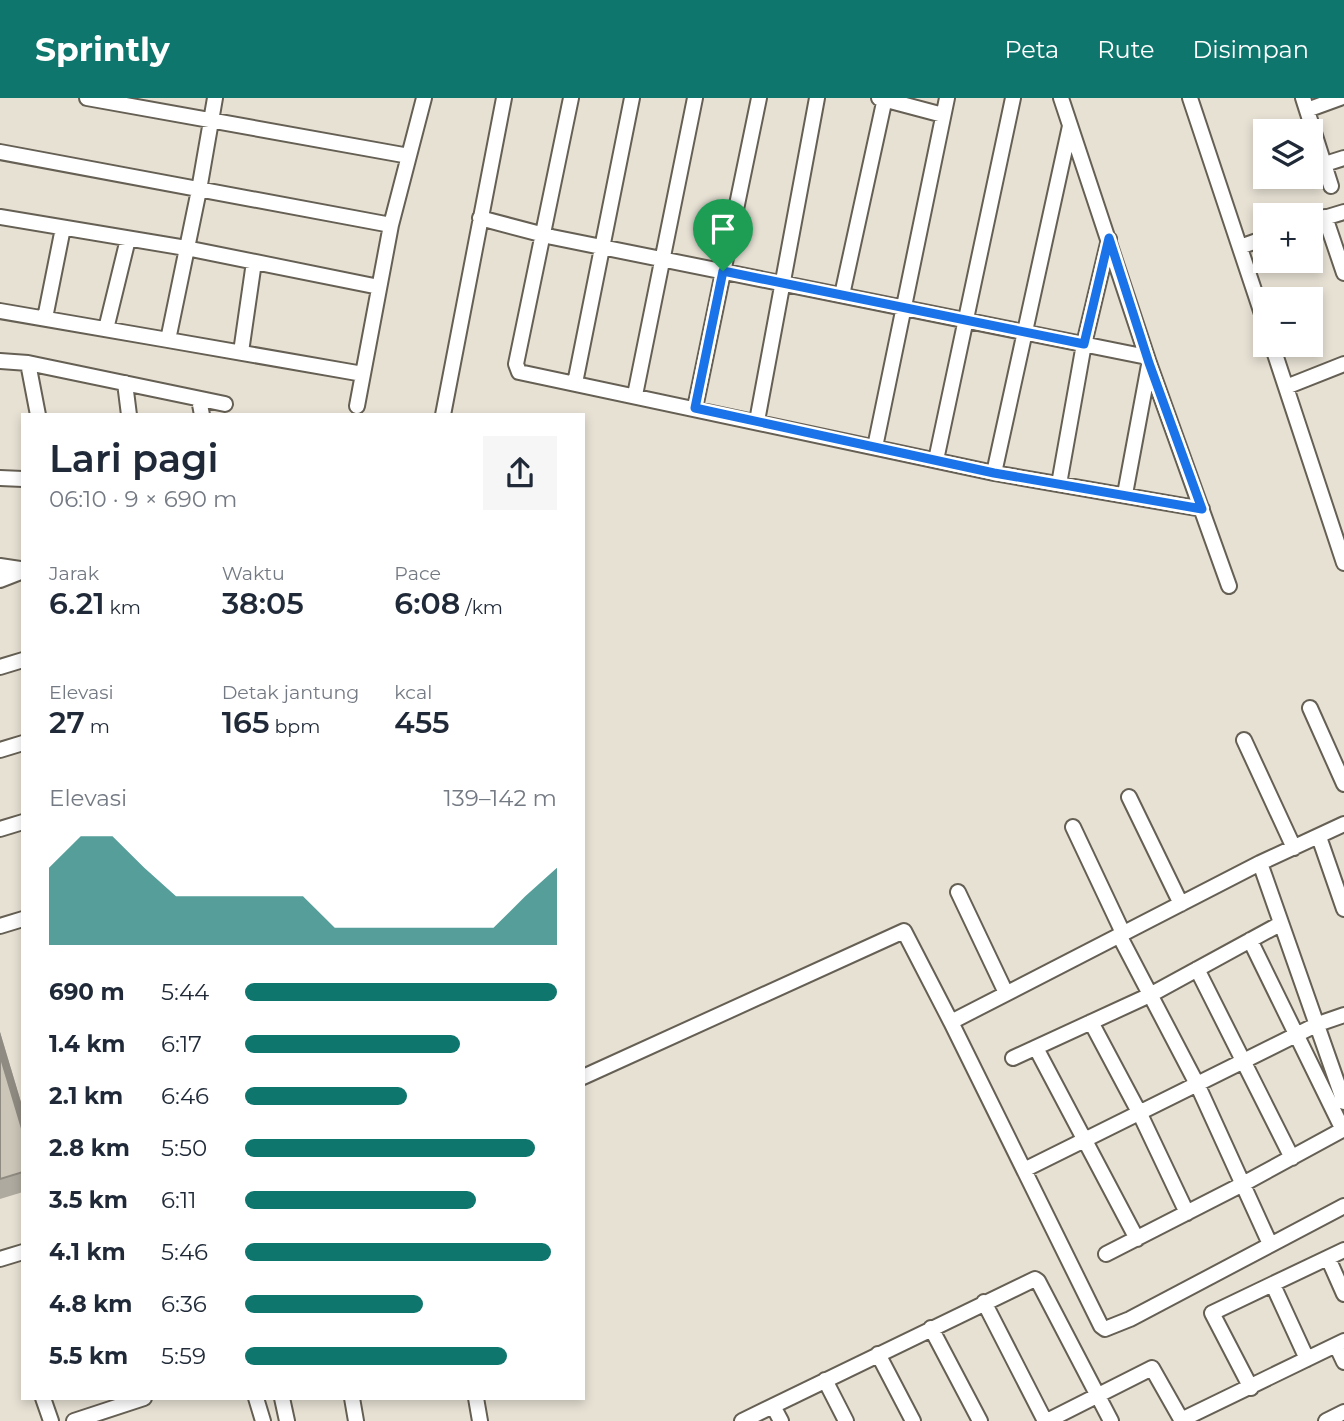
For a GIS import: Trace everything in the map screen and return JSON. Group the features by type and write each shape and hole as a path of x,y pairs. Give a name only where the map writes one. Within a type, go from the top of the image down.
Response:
{"street":[{"path":"87,98 409,156"},
{"path":"168,340 215,98"},
{"path":"357,406 391,225 424,98"},
{"path":"443,413 504,98"},
{"path":"571,98 516,368 519,372 994,473 1202,509"},
{"path":"575,383 632,98"},
{"path":"635,395 695,98"},
{"path":"695,408 759,98"},
{"path":"757,421 817,98"},
{"path":"842,295 883,98 943,115"},
{"path":"876,447 947,98"},
{"path":"936,460 1013,98"},
{"path":"1061,98 1148,360 1229,586"},
{"path":"1190,98 1253,287"},
{"path":"1331,186 1305,104 1340,98"},
{"path":"994,473 1070,124"},
{"path":"0,152 391,225"},
{"path":"1325,164 1344,158"},
{"path":"1344,212 1325,217 1344,273"},
{"path":"0,217 186,248 379,287"},
{"path":"480,218 602,247 1084,344 1148,360"},
{"path":"45,318 63,228"},
{"path":"1059,484 1084,344 1109,238"},
{"path":"106,329 128,239"},
{"path":"1240,247 1253,242"},
{"path":"242,352 254,262"},
{"path":"0,311 363,374"},
{"path":"1276,357 1344,563"},
{"path":"1125,494 1148,360"},
{"path":"0,361 28,363 225,404"},
{"path":"28,363 38,413"},
{"path":"1286,387 1344,364"},
{"path":"125,383 129,413"},
{"path":"199,399 201,413"},
{"path":"0,478 21,479"},
{"path":"0,566 20,569 18,573 0,580"},
{"path":"0,667 21,661"},
{"path":"1310,708 1344,784"},
{"path":"1244,740 1294,848"},
{"path":"0,750 21,744"},
{"path":"1129,797 1181,904"},
{"path":"0,829 21,823"},
{"path":"951,1022 1261,863 1344,824"},
{"path":"1073,827 1150,995 1198,1086 1270,1244"},
{"path":"1319,837 1344,909"},
{"path":"1261,863 1344,1102"},
{"path":"958,892 1006,993"},
{"path":"0,926 21,920"},
{"path":"1013,1058 1150,995 1280,924"},
{"path":"585,1076 904,931 1026,1169 1101,1326 1105,1329 1344,1206"},
{"path":"1106,1254 1343,1130 1250,940"},
{"path":"1197,969 1292,1158"},
{"path":"1026,1169 1198,1086 1318,1024 1344,1015"},
{"path":"1091,1022 1140,1114 1187,1213"},
{"path":"1036,1048 1137,1239"},
{"path":"1251,1388 1212,1313 1344,1250"},
{"path":"0,1259 21,1253"},
{"path":"1328,1258 1344,1294"},
{"path":"742,1421 1033,1279 1037,1280 1111,1421"},
{"path":"1273,1285 1307,1359"},
{"path":"984,1302 1046,1421 1152,1368 1181,1420 1340,1343 1344,1362"},
{"path":"931,1328 980,1421"},
{"path":"878,1354 913,1421"},
{"path":"825,1380 846,1421"},
{"path":"44,1400 51,1421"},
{"path":"74,1421 138,1400"},
{"path":"257,1400 263,1421"},
{"path":"282,1400 287,1421"},
{"path":"352,1400 352,1420"},
{"path":"476,1400 480,1421"},
{"path":"773,1406 780,1421"},
{"path":"1326,1421 1344,1412"}],"building":[{"path":"0,1055 21,1125 21,1173 0,1179"}],"route":[{"path":"1109,238 1149,363 1202,509 994,473 695,408 723,271 1084,344 1109,238"}]}
